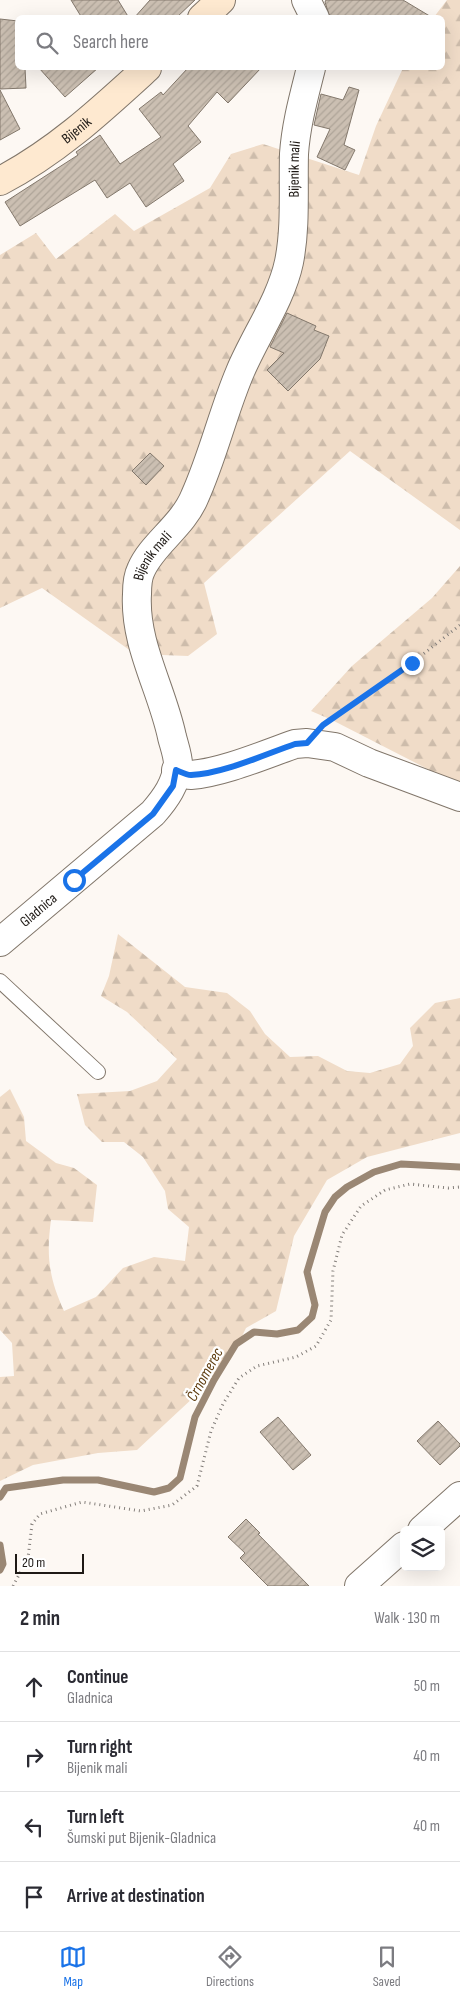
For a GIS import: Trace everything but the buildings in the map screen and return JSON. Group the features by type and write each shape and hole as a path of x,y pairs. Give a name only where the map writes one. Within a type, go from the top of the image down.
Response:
{"main road":[{"path":"205,15 222,0"},
{"name":"Bijenik","path":"0,181 44,155 77,130 145,70"}],"street":[{"path":"306,0 314,15"},
{"name":"Bijenik mali","path":"176,770 178,762 169,725 142,642 137,594 141,570 164,539 183,518 194,498 239,374 283,281 289,261 293,211 294,152 298,119 310,70"},
{"path":"176,770 189,775 201,773 223,768 295,744 307,743 335,747 369,763 460,797"},
{"name":"Gladnica","path":"0,942 153,814 173,786 176,770"},
{"path":"426,1526 460,1496"},
{"path":"359,1586 400,1550"}],"lane":[{"path":"0,981 98,1072"}],"path":[{"path":"307,743 323,725 412,663 460,625"},
{"path":"13,1586 28,1558 32,1524 40,1514 82,1502 141,1511 172,1505 198,1486 211,1431 223,1404 239,1378 257,1366 296,1357 316,1346 331,1320 333,1272 342,1235 361,1206 384,1190 410,1184 448,1188 460,1187"}],"green space":[{"path":"447,0 460,0 460,530 350,451 204,583 217,634 188,656 135,654 42,588 0,608 0,255 36,233 56,259 115,214 134,231 210,188 231,154 263,144 359,175 376,126 402,70 445,70 445,15 436,15"},
{"path":"460,566 460,783 451,781 311,711 352,666 432,598"},
{"path":"118,934 185,987 227,993 250,1011 265,1034 290,1057 318,1056 347,1071 370,1073 400,1064 413,1046 410,1028 435,1003 460,998 460,1133 367,1157 327,1180 294,1236 276,1311 246,1328 231,1359 209,1383 137,1450 98,1453 33,1465 0,1481 0,1377 14,1376 12,1343 0,1330 0,1097 10,1089 24,1117 26,1141 56,1163 74,1168 97,1185 93,1222 51,1220 50,1267 55,1288 64,1311 96,1297 123,1268 154,1257 185,1261 189,1227 168,1209 165,1191 143,1157 124,1142 102,1142 85,1125 77,1094 130,1091 157,1081 177,1059 127,1012 101,996 109,976"}],"waterway":[{"name":"Črnomerec","path":"0,1497 6,1488 63,1480 98,1480 154,1492 169,1488 180,1478 195,1417 214,1380 236,1344 254,1332 277,1334 298,1330 312,1317 315,1305 307,1272 325,1212 335,1197 347,1187 374,1172 401,1164 460,1167"},
{"name":"Črnomerec","path":"0,1545 3,1564 0,1570"}],"route":[{"path":"74,880 153,814 173,786 176,770 189,775 201,773 223,768 295,744 307,743 323,725 412,663"}]}
